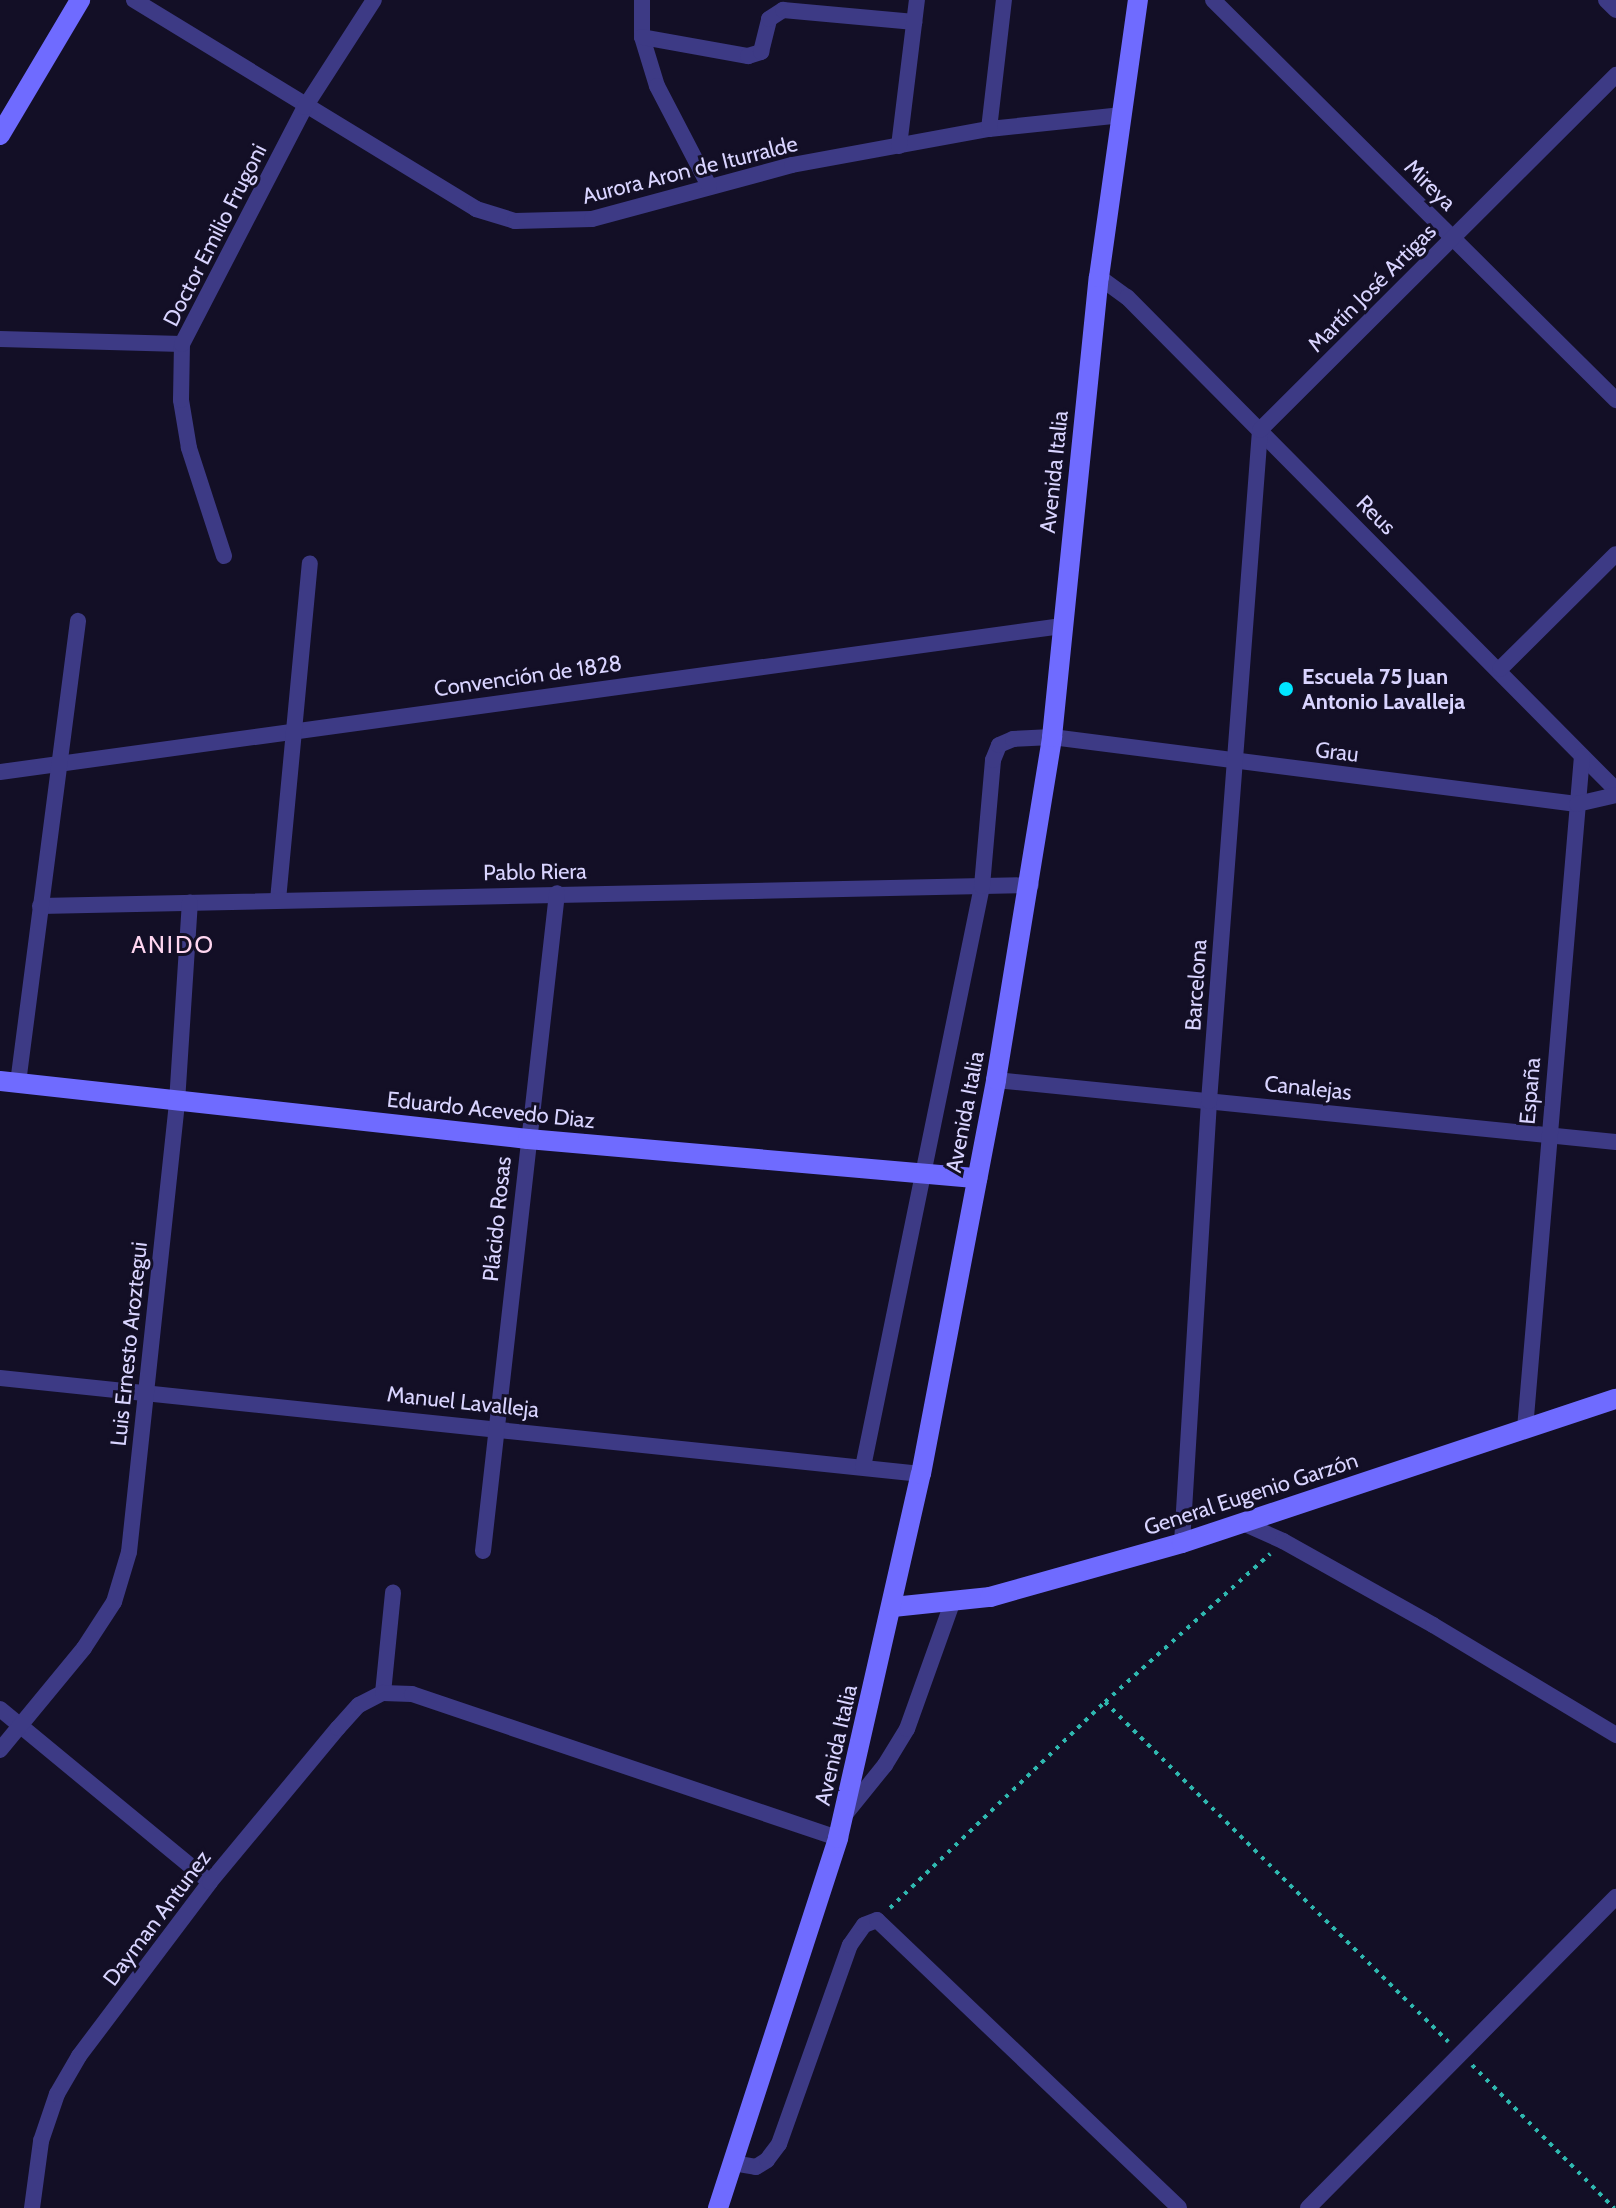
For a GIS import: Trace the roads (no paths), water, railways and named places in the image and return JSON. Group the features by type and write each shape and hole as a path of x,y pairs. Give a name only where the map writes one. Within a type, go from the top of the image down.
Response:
{"street":[{"path":"0,135 80,0"},
{"name":"Aurora Aron de Iturralde","path":"134,0 476,209 515,221 592,219 792,165 989,129 1122,115"},
{"name":"Doctor Emilio Frugoni","path":"224,556 189,448 181,400 182,344 305,107 374,0"},
{"path":"642,0 642,37 657,86 709,186"},
{"path":"899,146 917,0"},
{"path":"989,129 1004,0"},
{"name":"Avenida Italia","path":"718,2208 838,1838 921,1474 996,1080 1031,885 1052,737 1099,277 1138,0"},
{"name":"Mireya","path":"1215,0 1616,400"},
{"path":"1606,0 1616,10"},
{"path":"642,37 748,56 761,52 769,19 783,10 914,22"},
{"name":"Martín José Artigas","path":"1260,430 1616,75"},
{"name":"Reus","path":"1099,277 1127,297 1500,669 1616,792"},
{"path":"0,339 182,344"},
{"name":"Barcelona","path":"1182,1543 1209,1101 1260,430"},
{"path":"1500,669 1616,554"},
{"path":"278,900 310,564"},
{"path":"9,1082 40,906 78,621"},
{"name":"Convención de 1828","path":"0,772 1062,626"},
{"name":"Grau","path":"982,886 993,760 999,745 1013,739 1052,737 1577,804 1616,792"},
{"name":"España","path":"1525,1429 1582,756"},
{"name":"Pablo Riera","path":"40,906 1031,885"},
{"path":"863,1467 982,886"},
{"name":"Plácido Rosas","path":"483,1551 557,893"},
{"name":"Luis Ernesto Aroztegui","path":"0,1750 84,1648 114,1602 129,1552 177,1102 190,902"},
{"name":"Canalejas","path":"996,1080 1616,1142"},
{"name":"Eduardo Acevedo Diaz","path":"9,1082 528,1139 977,1178"},
{"name":"Manuel Lavalleja","path":"0,1378 496,1427 921,1474"},
{"name":"General Eugenio Garzón","path":"893,1607 990,1597 1182,1543 1616,1399"},
{"path":"1245,1524 1283,1541 1433,1625 1616,1735"},
{"path":"393,1592 383,1693 412,1694 838,1838"},
{"path":"843,1817 885,1765 907,1729 952,1603"},
{"name":"Dayman Antunez","path":"32,2208 41,2141 57,2094 79,2056 210,1882 338,1728 359,1705 383,1693"},
{"path":"0,1709 210,1882"},
{"path":"1308,2208 1616,1897"},
{"path":"733,2163 756,2167 767,2160 779,2144 850,1945 864,1925 877,1920 1179,2208"}],"place":[{"name":"Escuela 75 Juan Antonio Lavalleja","path":"1286,689"}],"district":[{"name":"ANIDO","path":"173,945"}]}
